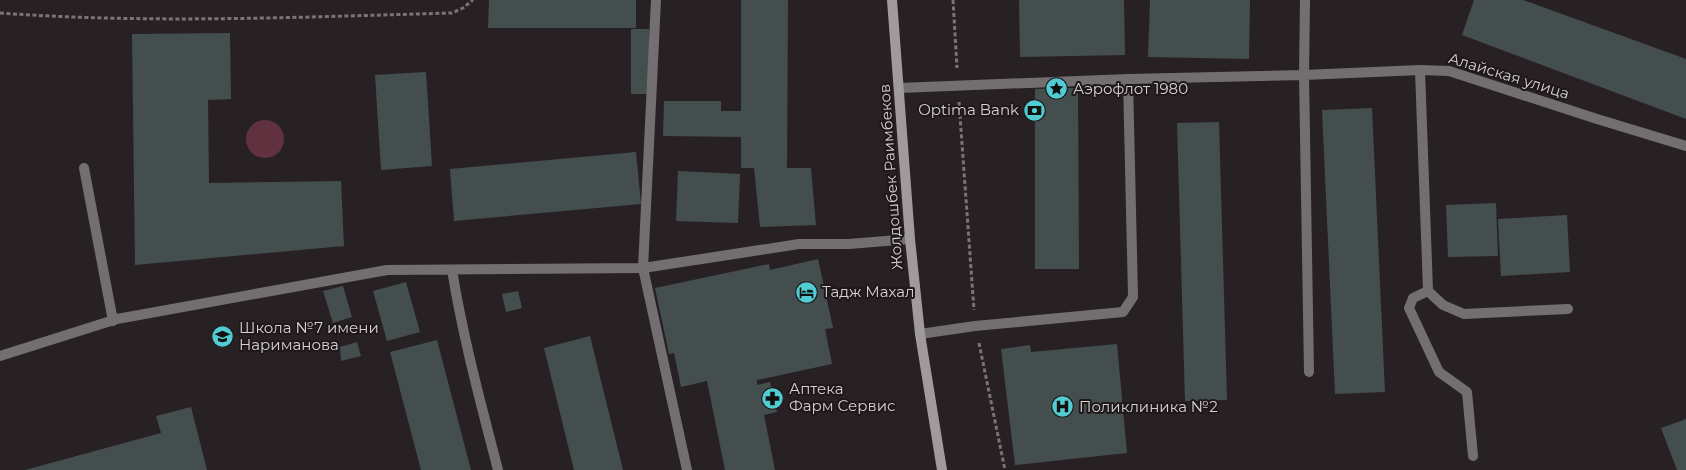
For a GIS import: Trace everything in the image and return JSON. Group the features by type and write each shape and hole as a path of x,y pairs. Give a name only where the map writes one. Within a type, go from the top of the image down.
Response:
{"main road":[{"name":"Жолдошбек Раимбеков","path":"892,0 910,239 920,334 942,470"}],"street":[{"path":"656,0 643,268 687,470"},
{"path":"1305,0 1304,75 1309,372"},
{"path":"1420,70 1428,291 1443,305 1464,314 1568,309"},
{"name":"Алайская улица","path":"899,88 958,84 1420,70 1449,71 1686,146"},
{"path":"920,334 975,326 1123,312 1133,297 1128,79"},
{"path":"84,168 114,321"},
{"path":"0,356 114,321 387,270 643,268 799,244 849,244 910,239"},
{"path":"452,270 469,359 498,470"},
{"path":"1428,291 1413,298 1409,308 1439,372 1467,392 1473,456"}],"path":[{"path":"0,13 59,17 255,18 452,13 463,8 473,0"},
{"path":"953,0 975,326 1005,470"}],"shaded area":[{"path":"265,120 279,125 284,139 279,153 265,158 251,153 246,139 251,125"}],"building":[{"path":"489,0 636,0 636,28 488,28"},
{"path":"741,0 788,0 787,168 811,168 816,225 760,227 754,168 741,168 741,137 663,136 664,101 721,101 721,111 741,111"},
{"path":"1019,0 1124,0 1125,55 1020,57"},
{"path":"1150,0 1250,0 1249,59 1148,57"},
{"path":"1474,0 1523,0 1686,59 1686,119 1462,35"},
{"path":"631,29 649,29 649,94 631,94"},
{"path":"230,33 231,99 208,100 209,183 341,181 344,246 135,265 132,34"},
{"path":"426,72 432,166 381,170 375,75"},
{"path":"1078,88 1079,269 1035,269 1035,89"},
{"path":"1372,108 1385,392 1335,394 1322,110"},
{"path":"1219,122 1227,400 1185,401 1177,123"},
{"path":"636,152 641,204 454,221 450,169"},
{"path":"678,171 740,174 738,223 676,221"},
{"path":"1496,203 1498,256 1448,257 1446,205"},
{"path":"1567,215 1570,272 1501,276 1498,219"},
{"path":"818,259 833,328 825,329 832,364 757,380 757,385 770,382 777,412 764,415 775,470 725,470 707,381 681,387 674,353 669,354 655,288 769,264 770,270"},
{"path":"406,282 420,332 387,341 373,291"},
{"path":"343,286 352,317 333,323 323,291"},
{"path":"518,291 522,308 506,312 502,294"},
{"path":"590,336 623,470 574,470 544,348"},
{"path":"437,340 471,470 421,470 390,352"},
{"path":"357,342 361,356 341,361 340,347"},
{"name":"Поликлиника №2","path":"1117,344 1127,453 1015,465 1001,349 1030,345 1031,352"},
{"path":"191,407 207,470 25,470 161,433 156,416"},
{"path":"1686,419 1686,470 1677,470 1661,428"}],"place":[{"name":"Аэрофлот 1980","path":"1057,89"},
{"name":"Optima Bank","path":"1035,110"},
{"name":"Тадж Махал","path":"806,292"},
{"name":"Школа №7 имени Нариманова","path":"223,337"},
{"name":"Аптека Фарм Сервис","path":"773,398"},
{"name":"Поликлиника №2","path":"1063,407"}]}
